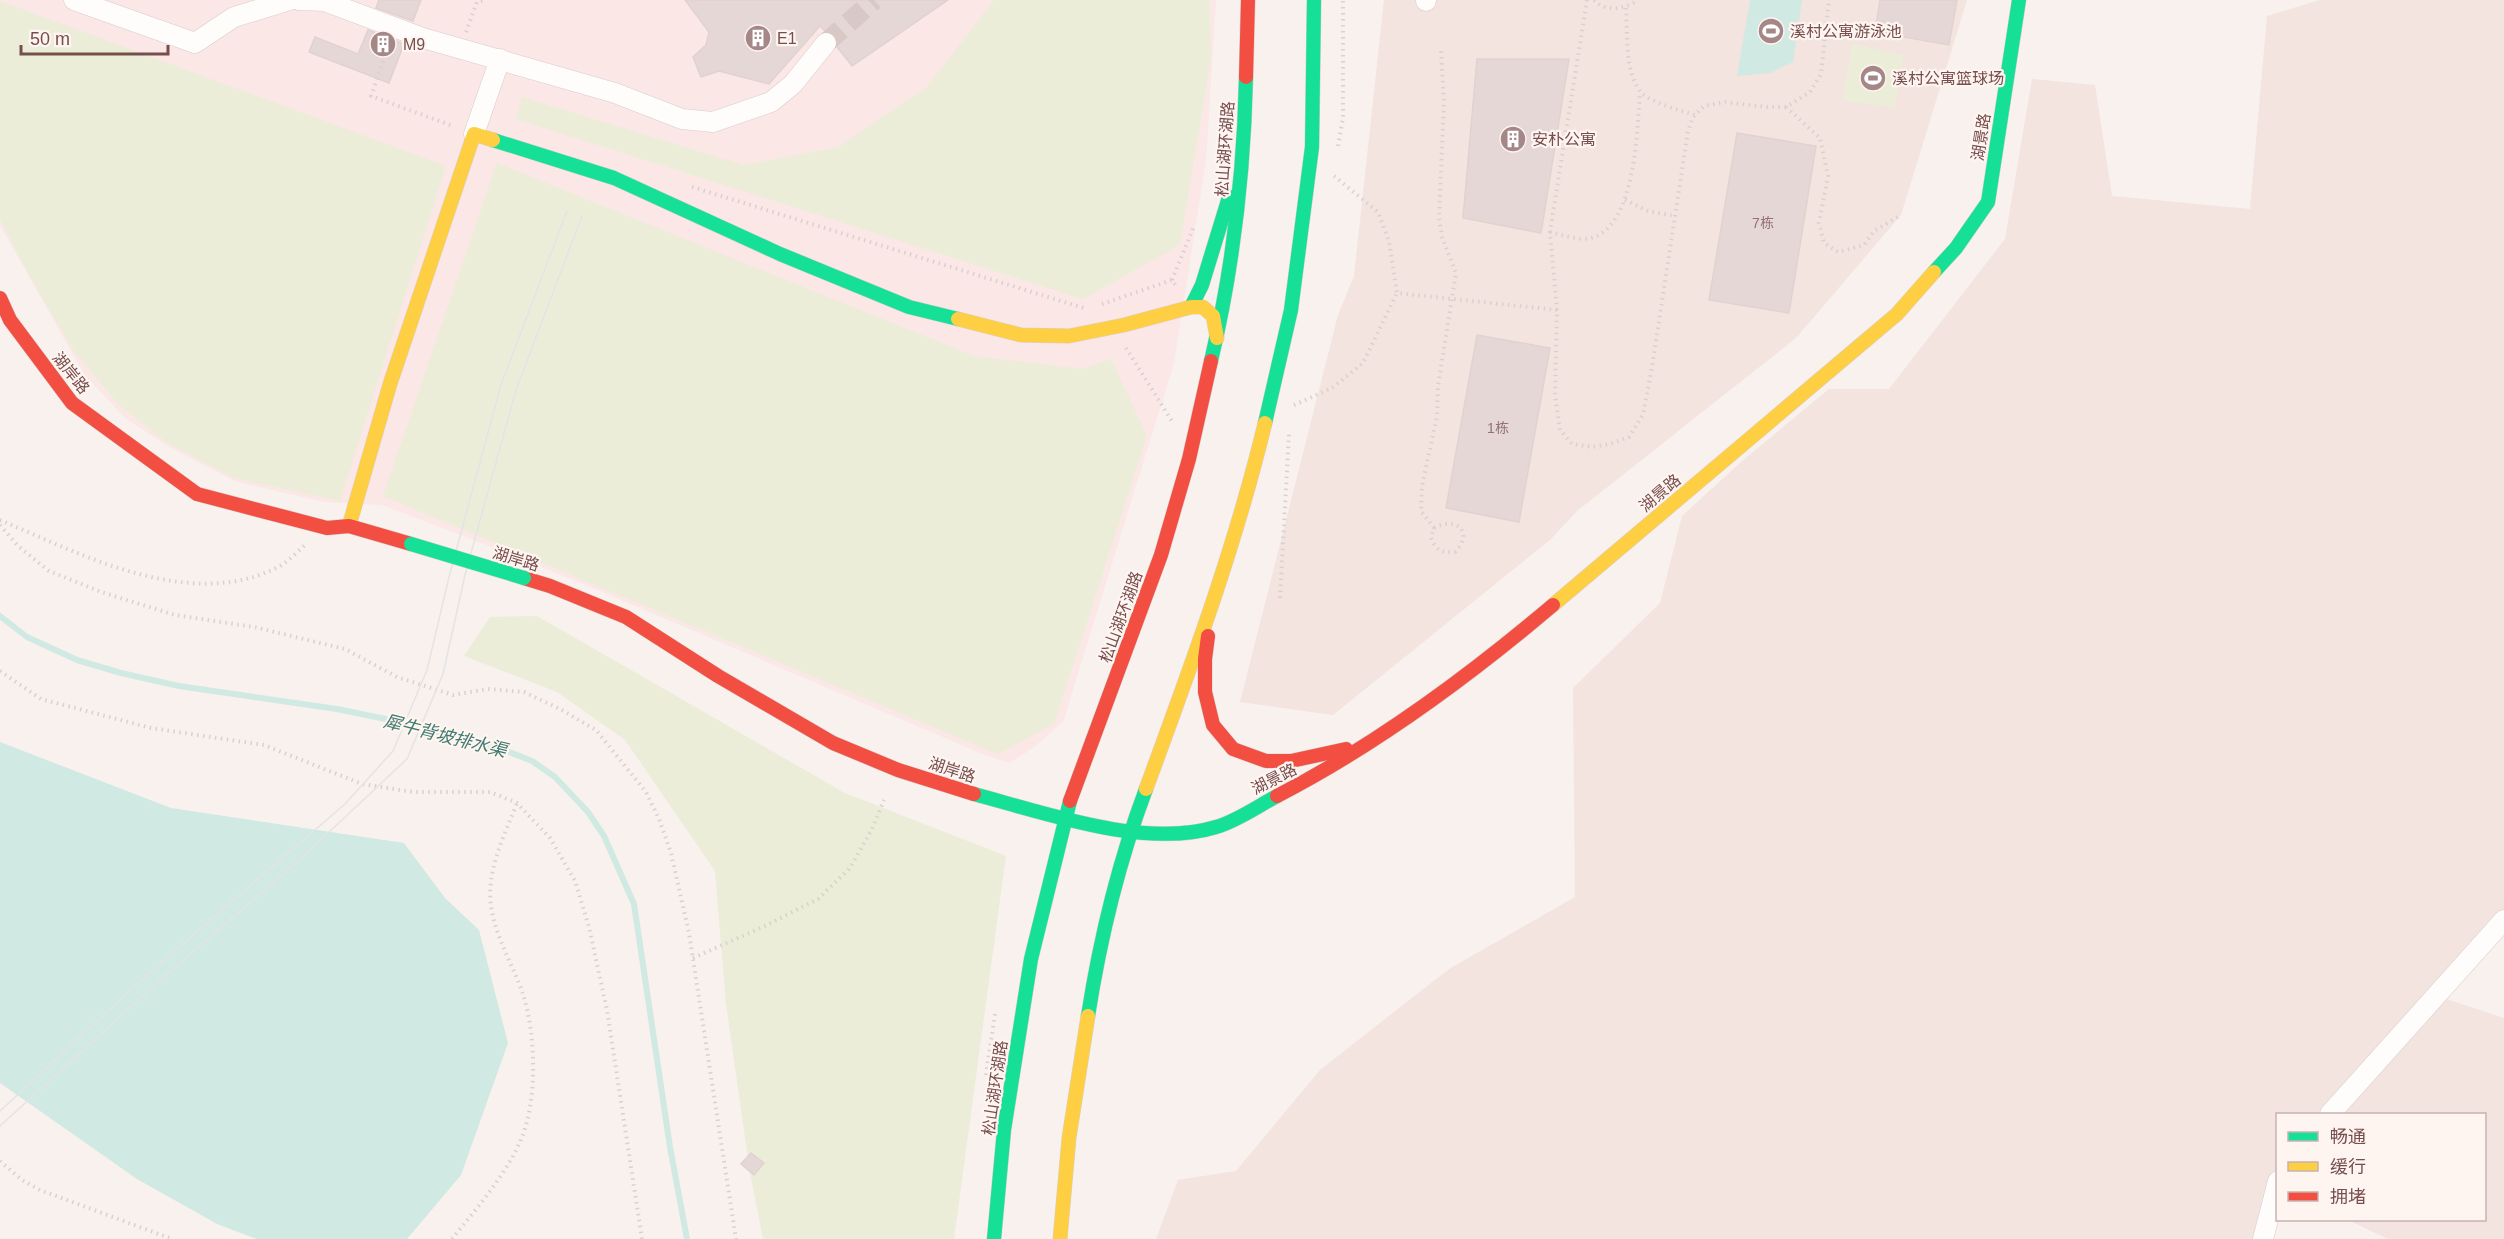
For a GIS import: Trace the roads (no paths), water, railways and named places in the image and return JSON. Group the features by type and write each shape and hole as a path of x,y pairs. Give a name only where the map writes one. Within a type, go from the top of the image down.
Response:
{"main road":[{"name":"松山湖环湖路","path":"994,1239 1004,1130 1030,959 1064,818 1078,774 1161,555 1190,459 1226,298 1245,144 1248,0"},
{"path":"1060,1239 1069,1138 1095,972 1130,832 1213,598 1252,477 1291,310 1312,147 1314,0"},
{"name":"湖景路","path":"1130,832 1175,835 1217,826 1310,779 1405,719 1518,635 1897,314 1956,248 1988,202 2019,0"},
{"path":"349,526 390,384 474,134 614,178 780,254 909,307 1021,334 1069,336 1191,307 1203,307 1213,316 1217,338"},
{"path":"1191,307 1202,285 1245,144"},
{"name":"湖岸路","path":"0,298 10,320 72,404 197,494 327,528 349,526 550,586 626,617 718,676 833,743 898,770 973,794 1064,818 1130,832"},
{"path":"1213,598 1204,659 1205,692 1213,725 1233,749 1266,761 1291,761 1365,744"}],"street":[{"path":"75,0 195,43 234,17 290,0"},
{"path":"298,0 324,1 423,38 461,47 615,93 682,119 713,122 771,102 793,84 826,43"},
{"path":"474,134 500,59"},
{"path":"2331,1113 2504,920"},
{"path":"2263,1239 2276,1185"}],"water":[{"name":"溪村公寓游泳池","path":"1750,0 1802,0 1793,62 1770,73 1737,76"},
{"path":"0,742 171,808 404,843 445,898 479,930 508,1043 461,1175 407,1239 257,1239 217,1224 137,1179 0,1083"}],"waterway":[{"name":"犀牛背坡排水渠","path":"0,616 27,637 77,660 121,673 179,686 337,709 395,721 497,747 532,761 555,777 588,812 604,836 634,904 670,1147 687,1239"}],"tunnel":[{"path":"826,43 874,0"}],"tram line":[{"path":"0,1111 148,974 345,804 393,751 427,670 450,573 501,385 567,211"},
{"path":"0,1126 159,981 295,864 407,759 443,674 465,575 516,390 582,216"}],"place":[{"name":"溪村公寓游泳池","path":"1771,31"},
{"name":"E1","path":"758,38"},
{"name":"M9","path":"383,44"},
{"name":"溪村公寓篮球场","path":"1873,78"},
{"name":"安朴公寓","path":"1513,139"}]}
